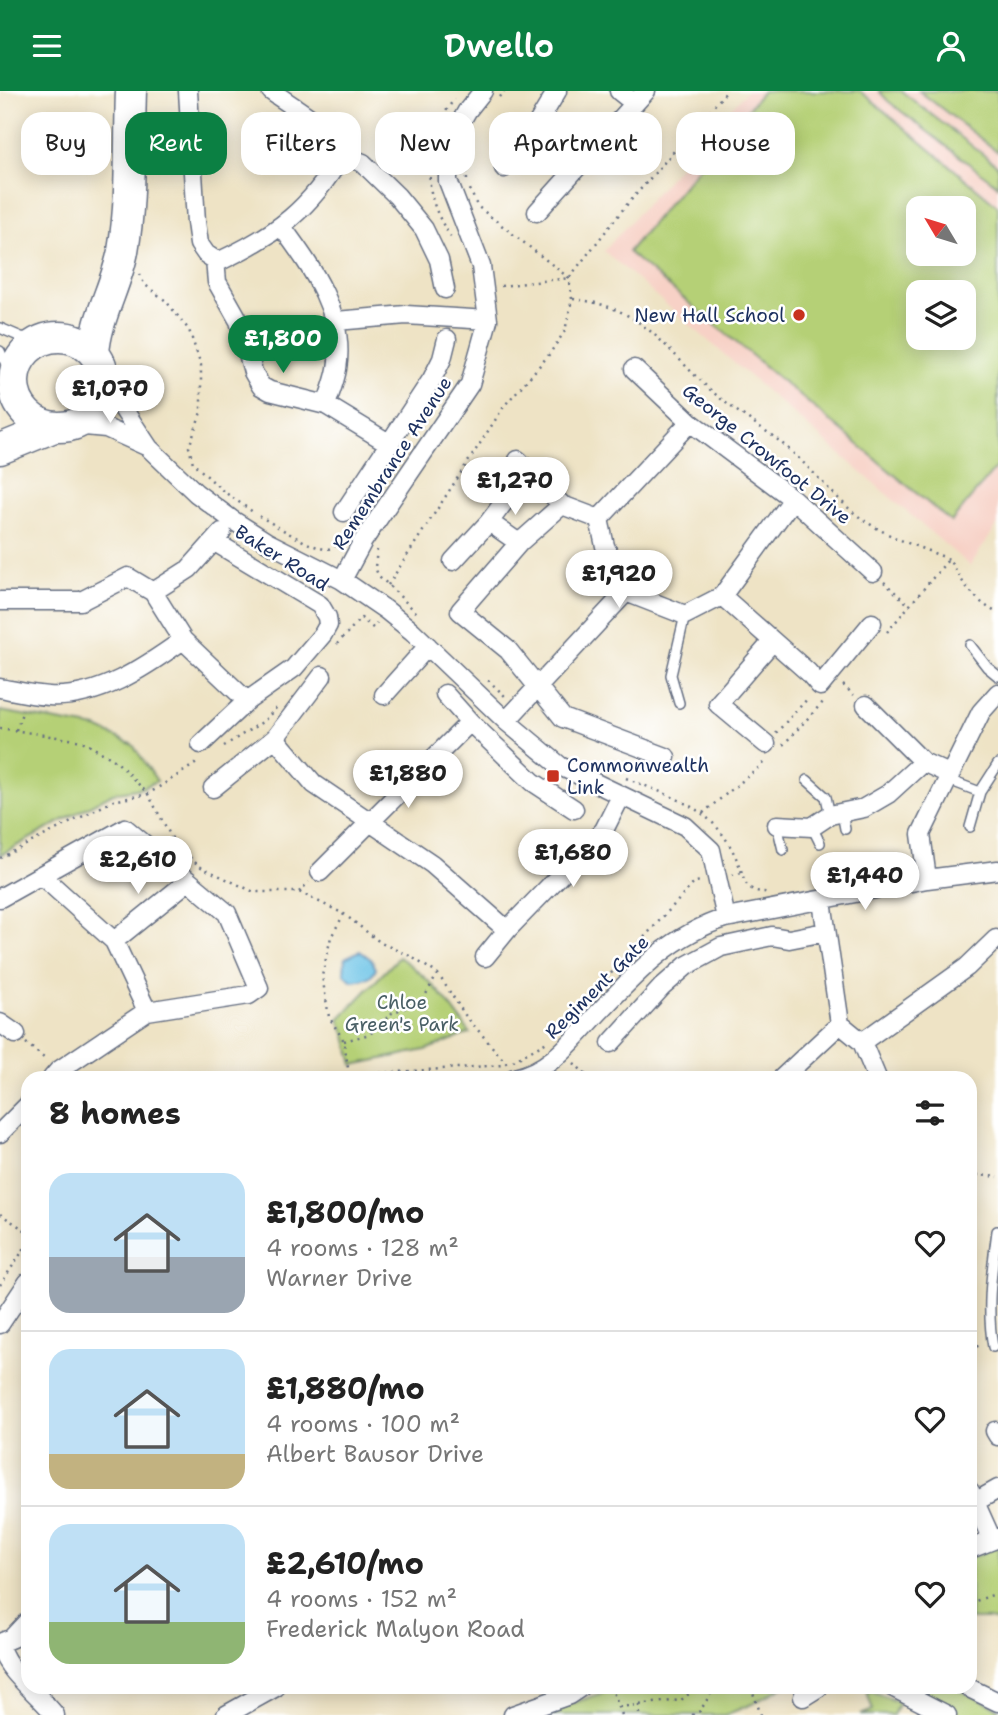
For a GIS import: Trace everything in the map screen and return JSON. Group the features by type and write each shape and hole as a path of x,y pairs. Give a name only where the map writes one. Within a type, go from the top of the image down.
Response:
{"highway":[{"path":"0,449 90,414 101,399 98,325 127,275 123,249 127,223 131,91"},
{"path":"0,434 9,418 22,356 28,349 92,307 127,275"},
{"path":"48,338 62,337 80,342 99,367"},
{"path":"14,386 17,400 28,416 45,425 64,426"}],"street":[{"path":"188,91 195,222 199,244 205,254 215,260 222,260 257,244 282,227 302,208 327,175"},
{"path":"271,91 300,112"},
{"path":"544,112 557,91"},
{"path":"537,212 640,97 619,91"},
{"name":"Remembrance Avenue","path":"342,580 363,541 470,384 488,320 481,266 448,181 448,159 454,134 467,111 490,95"},
{"path":"361,162 397,196 424,229 439,260 445,289"},
{"path":"282,227 306,259 336,321 337,369 326,405"},
{"path":"215,260 217,282 239,321 256,380 270,391 326,405 390,444"},
{"path":"336,321 406,316 488,320"},
{"path":"344,512 432,379 442,359 447,339"},
{"path":"99,367 149,448 196,493 267,542 342,580 386,610 506,721 560,766 685,826 711,851 726,918"},
{"name":"George Crowfoot Drive","path":"634,369 690,422 793,499 873,572"},
{"path":"599,519 690,422"},
{"path":"64,426 106,428 149,448"},
{"path":"518,460 562,505 599,519"},
{"path":"453,561 489,522 514,489"},
{"path":"599,519 604,546 626,592 685,615 722,596 793,499"},
{"path":"562,505 519,543 460,611 508,650 563,718 666,757"},
{"name":"Baker Road","path":"153,592 189,569 231,519"},
{"path":"489,522 519,543"},
{"name":"Baker Road","path":"201,744 247,701 294,667 323,635 328,625 320,605 215,541"},
{"path":"0,601 81,601 128,577 153,592 183,640 247,701"},
{"path":"506,721 626,592"},
{"path":"722,596 772,642 808,672 824,681 872,623"},
{"path":"0,688 51,696 95,692 159,657 183,640"},
{"path":"766,744 718,704 772,642"},
{"path":"384,695 428,646"},
{"path":"213,788 275,738 322,676"},
{"path":"927,879 921,834 981,712 998,693"},
{"path":"445,694 470,722 533,782 574,809"},
{"path":"866,705 923,762 948,776"},
{"path":"320,872 470,722"},
{"path":"275,738 314,783 432,864 507,930"},
{"path":"777,825 816,835 839,819 888,794 923,762"},
{"path":"485,957 507,930 604,830 621,796"},
{"path":"0,898 125,828 227,913 259,988 249,995 147,1011 66,1071"},
{"name":"Regiment Gate","path":"536,1071 563,1052 599,1012 667,946 707,923 927,879 998,870"},
{"path":"42,876 114,940 147,1011"},
{"path":"114,940 187,882"},
{"path":"822,901 840,1024 862,1042 874,1071"},
{"path":"599,1012 616,1038 686,965 721,947 772,936 789,939 825,932"},
{"path":"862,1042 967,967 996,939"},
{"path":"0,1023 16,1034"},
{"path":"790,1071 840,1024"},
{"path":"0,1133 21,1112"},
{"path":"0,1324 21,1292"},
{"path":"977,1495 998,1489"},
{"path":"977,1505 995,1539 977,1546"},
{"path":"21,1628 0,1645 4,1659 21,1678"},
{"path":"977,1692 998,1702"},
{"path":"34,1694 55,1715"},
{"path":"226,1715 264,1694"},
{"path":"513,1715 570,1694"},
{"path":"803,1697 808,1694"},
{"path":"905,1694 947,1715"}],"lane":[{"path":"0,328 21,337 48,338"},
{"path":"0,351 14,386"},
{"path":"679,703 671,675 685,615"},
{"path":"970,645 987,667 998,675"},
{"path":"970,827 980,792 998,764"},
{"path":"948,776 980,792"},
{"path":"807,780 826,797 839,819"},
{"path":"777,825 783,850"},
{"path":"993,1347 994,1329 989,1296 997,1231"}],"path":[{"path":"490,95 503,91"},
{"path":"484,288 569,278 624,208 727,91"},
{"path":"387,585 505,405 548,356 565,331 572,299 569,278 477,206 466,175"},
{"path":"127,275 166,301 188,330 201,365 201,412 189,447 193,463 245,507 298,538 326,549 351,533 378,551 374,567 387,585 399,594"},
{"path":"572,299 610,307 661,338 720,398 787,447 854,513 881,532 949,559 964,582 988,608 998,613"},
{"path":"873,572 910,605"},
{"path":"766,744 824,681 866,705"},
{"path":"16,731 27,693"},
{"path":"247,701 275,738"},
{"path":"0,728 82,741 116,761 148,794 174,842 199,866 254,892 299,892 344,914 381,943 410,956 438,974 465,1016 510,1071"},
{"path":"344,914 331,937 322,977 329,1017 344,1041 348,1071"},
{"path":"344,1041 370,1034 391,1013 422,1001 438,974"},
{"path":"16,1034 54,1071"},
{"path":"977,1175 998,1177"},
{"path":"0,1214 21,1228"},
{"path":"0,1285 21,1254"},
{"path":"977,1600 998,1593"},
{"path":"614,1694 622,1715"},
{"path":"619,1707 681,1700 689,1694"},
{"path":"692,1715 700,1711 710,1694"},
{"path":"754,1694 761,1715"},
{"path":"639,1705 639,1715"}],"shaded area":[{"name":"New Hall School","path":"747,91 998,91 998,524 970,566 604,251 676,170 676,175 795,175 795,112 728,112"}],"green space":[{"name":"New Hall School","path":"763,91 860,91 998,206 998,465 951,522 628,252 693,175 795,175 795,112 745,112"},
{"path":"879,91 901,91 998,166 998,186 888,101"},
{"path":"919,91 998,91 998,152"},
{"path":"0,711 97,728 133,745 157,781 142,788 113,793 0,855"},
{"name":"Chloe Green's Park","path":"399,957 438,991 470,1033 425,1050 353,1065 339,1019"},
{"path":"998,1546 998,1621 977,1619 977,1555"},
{"path":"599,1694 770,1694 725,1715 539,1715"},
{"path":"867,1694 877,1694 899,1702 893,1715 861,1715 873,1710"},
{"path":"912,1694 968,1694 998,1708 998,1715 956,1715"}],"water":[{"path":"360,951 372,960 376,969 366,978 352,981 344,973 345,958"}],"place":[{"name":"New Hall School","path":"799,315"},
{"name":"Commonwealth Link","path":"553,776"}]}
